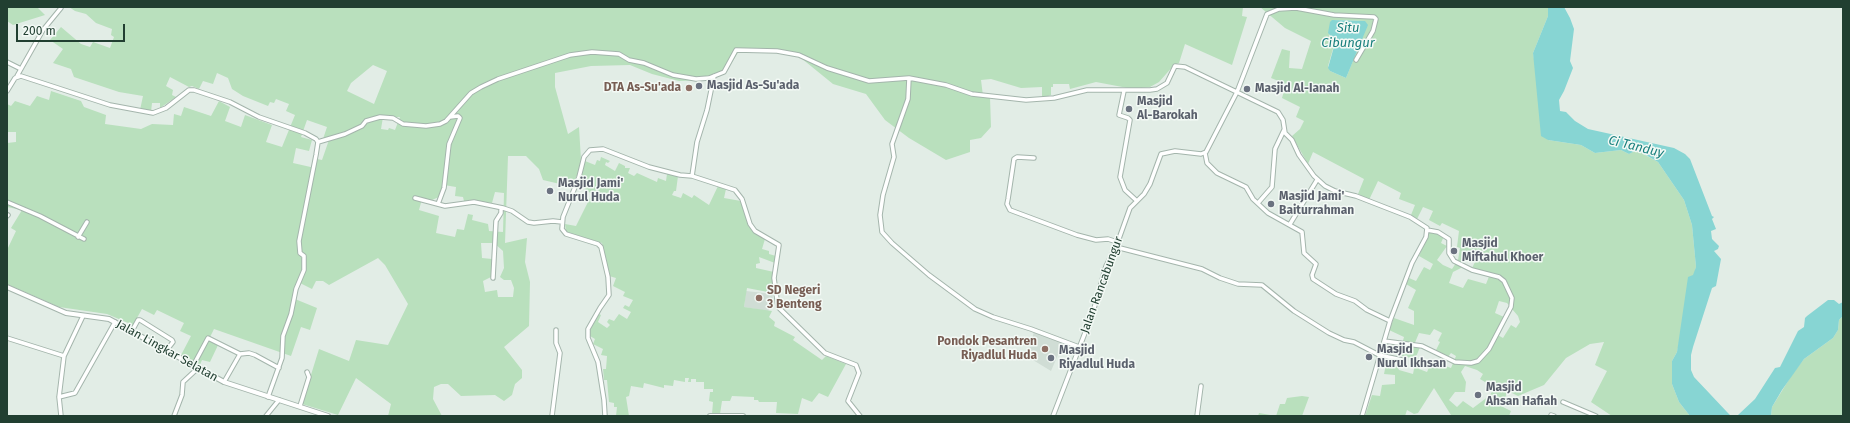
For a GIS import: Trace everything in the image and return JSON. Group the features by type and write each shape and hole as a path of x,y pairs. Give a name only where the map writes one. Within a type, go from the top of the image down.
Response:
{"street":[{"path":"7,91 43,30 61,8"},
{"path":"1356,60 1372,33 1376,21 1375,17 1334,15 1296,8 1279,8 1267,14 1237,92 1204,154 1211,168 1226,179 1246,187 1258,203 1272,216 1290,224 1303,234 1303,250 1316,264 1312,275 1313,280 1336,294 1355,302 1367,310 1390,321"},
{"path":"318,142 345,134 362,126 366,121 380,117 393,118 403,124 426,126 440,124 449,118 470,93 481,87 498,79 570,55 592,52 619,54 629,60 691,79 714,76 726,70 736,50 747,49 777,51 799,55 827,68 869,81 909,78 940,84 972,94 1026,100 1054,98 1087,90 1150,90 1162,86 1170,79 1175,67 1178,65 1198,72 1278,112 1283,120 1284,130 1317,180 1335,191 1356,196 1410,217 1425,226 1427,230 1426,237 1412,263 1390,321 1362,416"},
{"path":"7,62 21,69"},
{"path":"17,76 110,105 153,113 173,103 189,90 194,90 230,102 280,125 306,133 318,142"},
{"path":"692,176 692,167 697,142 707,110 714,76"},
{"path":"909,78 908,98 892,144 894,156 883,195 880,216 882,232 892,243 929,275 975,309 993,318 1031,329 1079,347"},
{"path":"1124,91 1119,115 1127,117 1130,120 1120,177 1125,190 1137,201"},
{"path":"438,204 444,188 449,144 460,118 458,116 449,118"},
{"path":"1258,203 1272,187 1275,149 1284,130"},
{"path":"268,397 279,368 283,353 283,336 291,314 296,289 304,270 304,256 300,253 299,249 299,236 318,142"},
{"path":"605,416 598,362 588,338 588,329 600,308 610,295 608,277 599,245 564,233 562,229 562,222 579,177 584,157 590,150 603,149 649,167 680,175 692,176 735,190 742,199 750,224 755,231 779,246 774,278 778,307 825,353 856,365 859,374 848,401 860,416"},
{"name":"Jalan Rancabungur","path":"1053,416 1093,312 1106,266 1130,208 1150,184 1161,154 1179,150 1204,154"},
{"path":"1034,158 1014,159 1007,204 1010,210 1077,235 1096,240 1108,239 1116,244 1202,269 1220,278 1238,284 1262,286 1294,311 1318,326 1380,355 1402,360"},
{"path":"1290,224 1317,180"},
{"path":"415,198 448,206 474,202 512,211 532,223 552,221 562,222"},
{"path":"7,202 40,216 84,239"},
{"path":"493,278 496,221 501,213 501,208"},
{"path":"78,237 87,222"},
{"path":"1384,340 1422,346 1450,360 1471,364 1478,361 1490,350 1511,307 1512,298 1504,280 1499,277 1472,270 1454,261 1449,253 1450,239 1438,232 1427,230"},
{"name":"Jalan Lingkar Selatan","path":"7,287 58,310 83,316 101,317 115,322 197,369 224,382 328,416"},
{"path":"61,416 59,397 64,356 83,316"},
{"path":"132,331 138,320 140,320 172,340 173,342 166,351"},
{"path":"59,397 75,393 115,322"},
{"path":"552,416 560,353 556,343 556,330"},
{"path":"7,338 64,356"},
{"path":"192,366 208,338 240,354 249,353 255,355 279,368"},
{"path":"224,382 240,354"},
{"path":"174,416 182,395 183,382 197,369"},
{"path":"300,406 310,376 307,372"},
{"path":"1197,416 1201,386"},
{"path":"266,416 279,400"},
{"path":"1563,402 1596,416"},
{"path":"710,416 743,416"}],"shaded area":[{"name":"SD Negeri 3 Benteng","path":"746,291 773,294 771,307 768,311 744,307"},
{"name":"Pondok Pesantren Riyadlul Huda","path":"1034,331 1063,343 1051,371 1028,357"}],"green space":[{"path":"7,7 37,7 45,15 13,25 7,21"},
{"path":"69,7 1243,7 1242,16 1247,17 1232,65 1185,44 1179,63 1174,65 1159,82 1150,87 1133,89 1096,82 1070,89 1069,84 1053,84 1053,87 1051,87 1051,95 1042,98 1042,87 1021,88 991,79 981,80 983,96 990,97 991,127 981,138 970,140 970,152 946,160 909,138 885,120 866,94 833,84 801,58 787,53 739,51 726,72 706,80 679,81 652,74 630,65 591,66 555,73 555,87 568,134 579,127 581,160 580,170 574,181 563,177 560,184 543,180 539,169 526,156 508,156 505,243 527,238 525,262 530,282 529,326 504,347 522,370 522,378 515,384 512,395 504,401 495,395 461,396 448,384 441,384 434,387 433,399 442,416 388,416 391,404 356,378 338,415 302,404 319,349 349,361 356,340 388,345 408,304 385,265 378,258 329,285 323,281 316,281 312,289 300,283 295,299 317,308 310,330 301,327 291,356 214,329 209,339 219,343 210,362 202,360 199,367 180,357 191,336 180,331 184,323 157,310 154,315 142,309 133,325 107,314 59,307 7,284 7,250 16,231 11,228 22,210 7,207 7,143 16,142 16,132 8,132 7,104 11,106 15,101 30,106 37,96 49,100 51,91 81,101 84,107 106,115 105,124 141,129 152,124 173,125 174,114 181,116 184,107 211,116 219,101 230,107 225,121 241,127 245,115 272,125 266,142 282,147 295,115 286,111 289,104 276,99 274,103 270,102 268,106 243,96 232,89 228,78 217,73 213,84 203,81 199,89 192,86 189,87 170,77 166,86 173,90 172,95 176,97 160,108 160,103 152,103 151,112 140,110 143,96 119,92 74,77 71,69 53,63 63,49 50,40 61,27 81,44 90,47 93,42 110,48 114,37 111,35 112,29 96,23 86,14 75,11","holes":["373,65 387,71 374,104 347,91 351,83","383,117 400,117 395,130 389,128 388,130 381,129","307,120 327,127 323,139 330,137 322,160 317,159 315,168 293,163 296,148 309,151 312,140 301,137","444,185 456,187 455,196 463,197 464,201 492,203 495,192 504,193 503,232 489,231 488,224 472,220 473,215 468,214 464,230 457,229 455,237 436,233 439,216 419,210 422,199 432,200 439,197","481,243 494,243 503,251 504,268 500,277 504,280 511,280 514,288 513,297 498,297 497,290 485,292 483,281 491,277 496,267 491,266 492,259 482,258"]},
{"path":"1260,7 1548,7 1548,16 1533,53 1548,140 1581,145 1595,153 1621,150 1629,154 1636,150 1658,162 1684,200 1692,225 1696,267 1677,352 1672,361 1672,384 1679,402 1690,416 1612,416 1591,402 1607,371 1595,365 1604,342 1590,344 1566,358 1544,385 1518,396 1508,391 1501,406 1511,411 1509,416 1451,415 1434,388 1418,413 1414,414 1407,410 1405,416 1365,416 1372,395 1380,396 1382,385 1395,384 1395,375 1384,374 1387,359 1395,361 1399,370 1413,374 1415,364 1411,358 1399,355 1404,337 1389,330 1394,318 1414,325 1414,311 1408,308 1416,290 1406,284 1409,278 1416,281 1424,267 1430,270 1433,264 1419,256 1430,231 1444,236 1441,243 1447,246 1437,260 1443,265 1452,269 1458,260 1460,248 1457,247 1459,231 1442,223 1440,226 1429,220 1433,211 1423,207 1417,219 1411,215 1415,205 1399,199 1401,193 1378,181 1369,200 1358,194 1364,179 1313,152 1308,164 1292,136 1300,129 1304,121 1296,117 1300,107 1282,98 1286,84 1271,78 1282,49 1290,51 1289,68 1302,69 1311,41 1285,28","holes":["1335,20 1365,21 1359,46 1346,78 1330,71 1328,66 1335,42 1334,39 1329,36","1466,255 1476,260 1472,268 1490,274 1486,284 1468,279 1463,288 1449,283 1453,272 1461,268","1499,301 1507,303 1518,316 1520,322 1516,328 1511,325 1503,338 1496,334 1504,317 1495,313","1434,329 1442,333 1438,341 1440,342 1435,352 1448,357 1451,353 1456,356 1451,368 1432,361 1427,372 1419,369 1422,360 1416,357 1420,347 1414,345 1419,333 1430,335","1465,366 1477,370 1483,374 1480,379 1495,388 1489,396 1473,408 1463,401 1457,407 1449,400 1455,392 1465,392 1466,382 1461,372"]},
{"path":"601,157 610,161 608,163 606,162 605,165 615,171 619,163 625,166 625,168 630,168 628,173 634,176 637,173 657,182 658,178 666,181 667,174 678,176 676,191 674,191 672,195 681,198 683,193 692,198 694,195 709,205 718,186 726,189 724,198 741,201 749,224 754,232 765,239 762,249 769,251 769,254 776,256 775,263 759,257 760,263 756,264 756,268 774,272 773,293 747,288 744,307 772,311 769,317 775,322 774,326 795,337 793,340 822,360 826,356 846,364 828,397 819,393 812,402 802,398 798,414 776,413 777,402 759,402 758,400 754,400 754,397 732,396 730,401 722,401 720,414 712,414 713,402 709,401 710,392 713,392 713,389 704,389 704,382 696,382 696,379 691,379 691,382 688,382 689,378 685,378 685,382 674,380 673,386 664,385 664,388 644,383 643,388 631,386 629,396 626,397 629,416 616,416 617,407 614,407 614,403 609,402 607,380 604,380 603,369 606,369 607,356 601,355 603,349 593,344 595,339 590,336 589,329 597,313 601,315 598,322 607,328 610,325 607,322 609,319 614,321 619,314 627,319 631,312 623,308 625,305 629,307 633,300 623,296 625,292 613,286 616,278 609,276 602,243 566,232 565,224 576,226 592,194 579,182 585,161 595,165 597,160 600,161"},
{"path":"1843,316 1843,416 1771,416 1772,407 1793,373 1804,359 1833,338 1838,330 1839,320"},
{"path":"1302,396 1309,397 1302,416 1276,416 1280,404 1285,404 1287,398"},
{"path":"1259,413 1276,416 1258,416"}],"water":[{"name":"Ci Tanduy","path":"1548,7 1564,7 1574,29 1570,61 1573,68 1559,100 1560,111 1566,112 1575,121 1588,129 1674,148 1685,154 1690,159 1712,216 1714,217 1712,219 1716,229 1711,231 1712,239 1719,246 1718,249 1714,251 1721,259 1716,286 1712,288 1693,347 1691,355 1691,370 1694,377 1730,415 1738,415 1755,399 1775,368 1780,367 1798,331 1804,327 1805,318 1807,316 1828,300 1834,300 1839,304 1843,302 1843,316 1839,320 1838,330 1833,338 1804,359 1772,407 1771,416 1690,416 1679,402 1672,384 1672,361 1677,352 1688,277 1693,275 1696,267 1692,225 1684,200 1658,162 1637,150 1629,154 1621,150 1595,153 1581,145 1548,140 1541,136 1533,53 1548,16"},
{"name":"Situ Cibungur","path":"1332,20 1365,21 1368,25 1346,78 1330,71 1328,68 1335,43 1334,39 1328,33 1330,22"}],"place":[{"name":"Masjid As-Su'ada","path":"699,86"},
{"name":"DTA As-Su'ada","path":"689,88"},
{"name":"Masjid Al-Ianah","path":"1247,89"},
{"name":"Masjid Al-Barokah","path":"1129,109"},
{"name":"Masjid Jami' Nurul Huda","path":"550,191"},
{"name":"Masjid Jami' Baiturrahman","path":"1271,204"},
{"name":"Masjid Miftahul Khoer","path":"1454,251"},
{"name":"SD Negeri 3 Benteng","path":"759,298"},
{"name":"Pondok Pesantren Riyadlul Huda","path":"1045,349"},
{"name":"Masjid Nurul Ikhsan","path":"1369,357"},
{"name":"Masjid Riyadlul Huda","path":"1051,358"},
{"name":"Masjid Ahsan Hafiah","path":"1478,395"}]}
